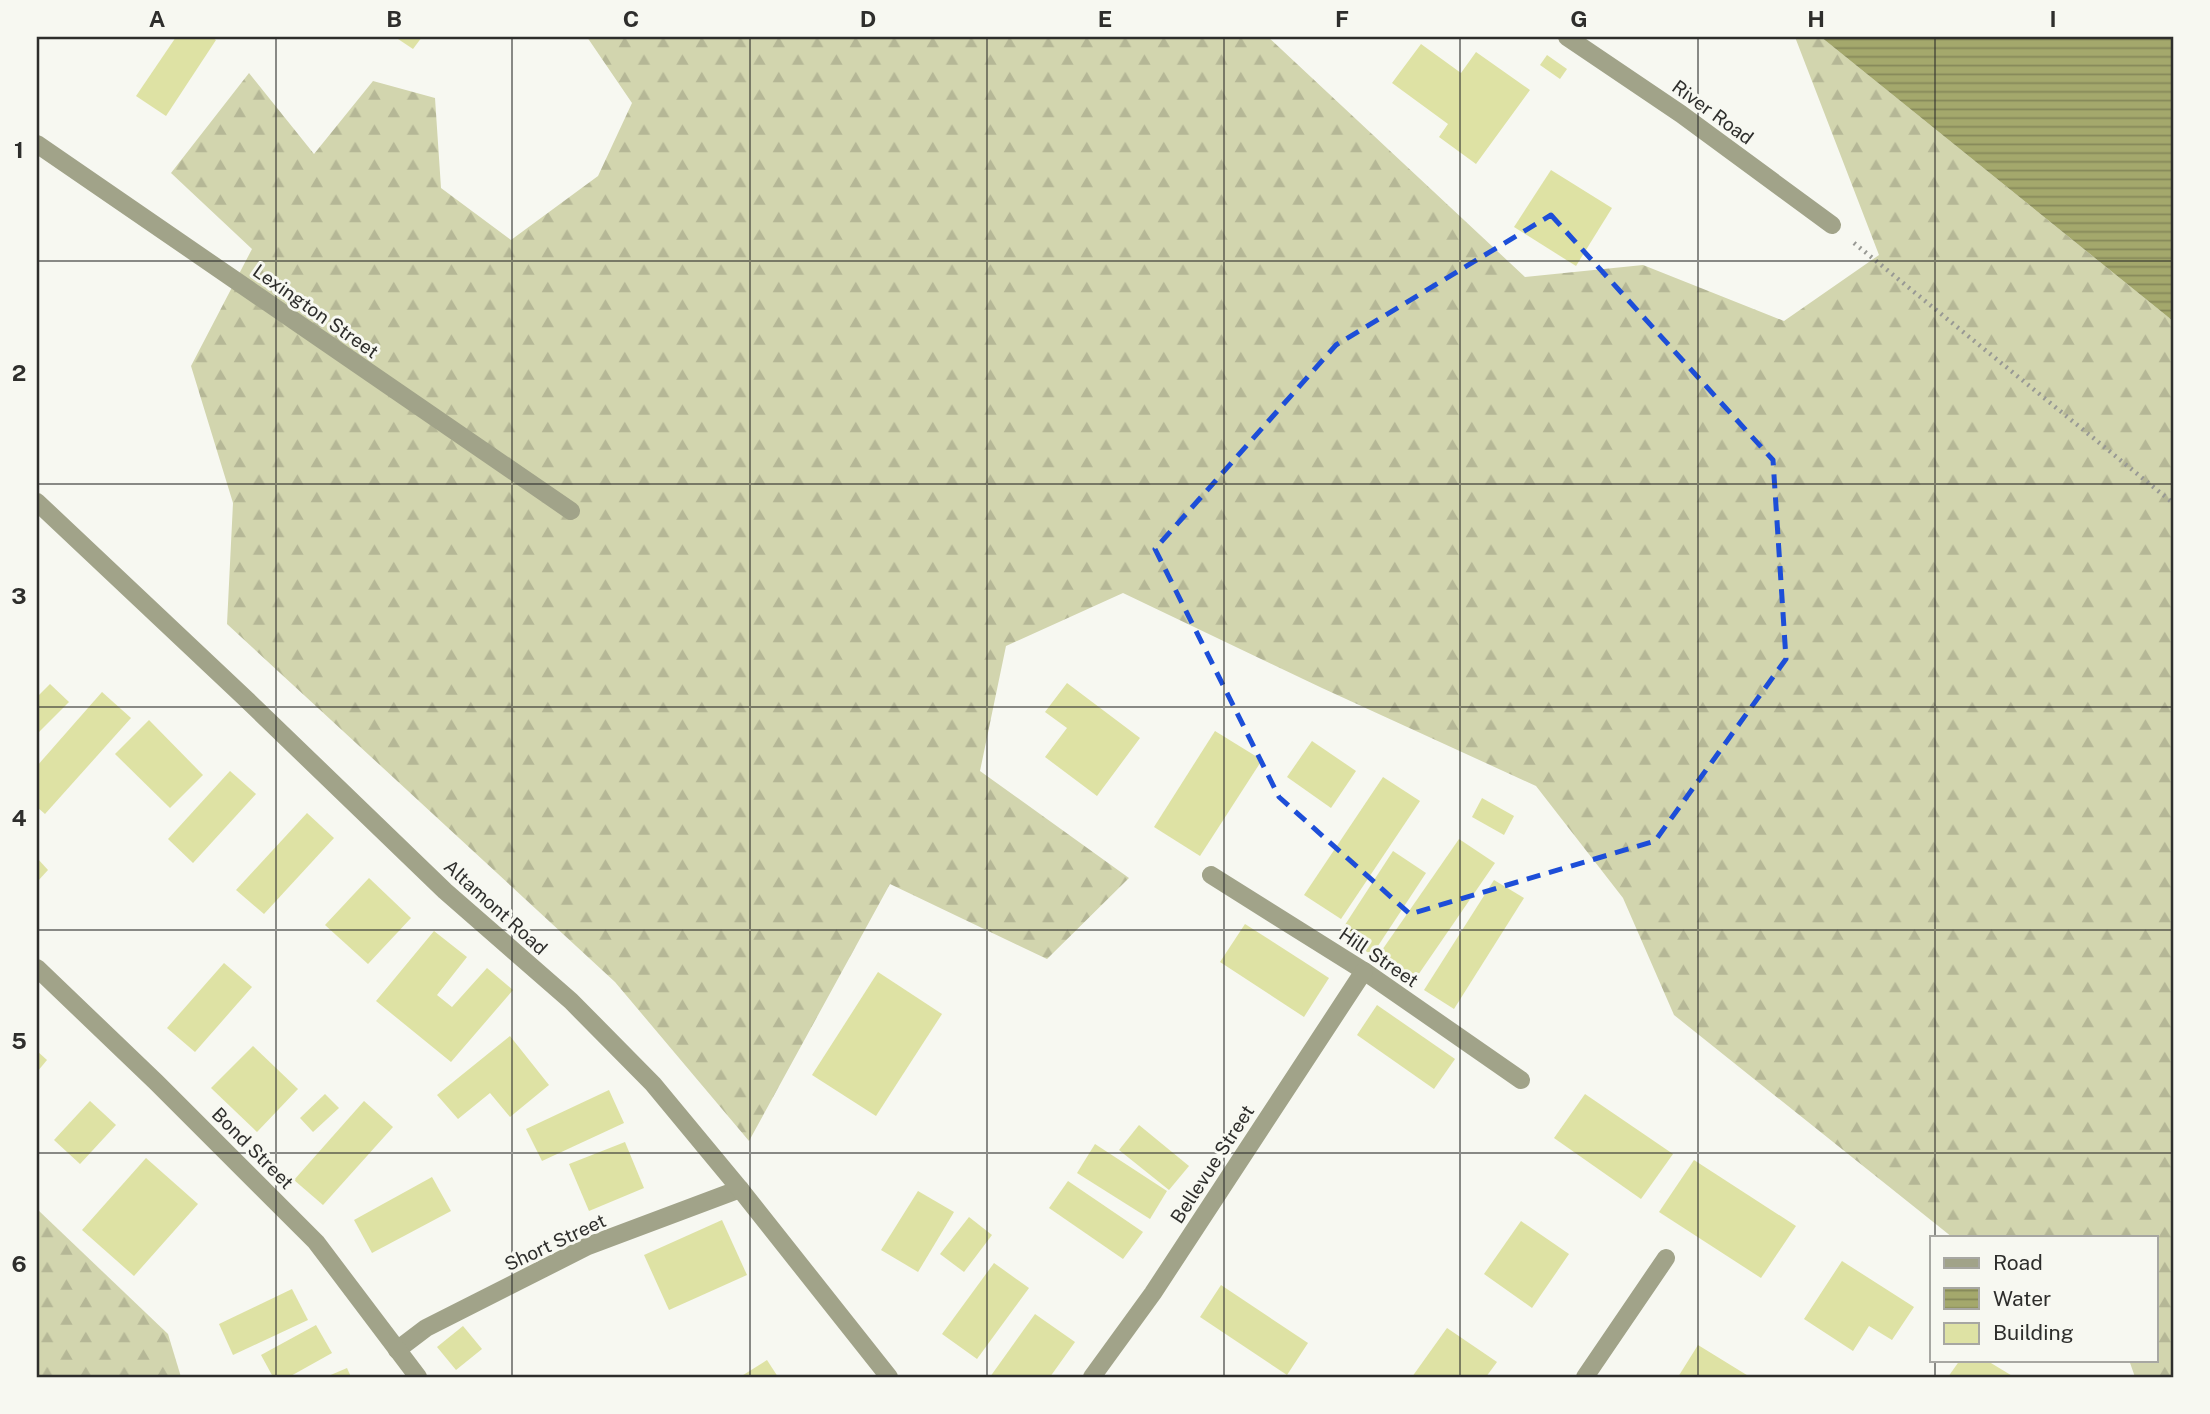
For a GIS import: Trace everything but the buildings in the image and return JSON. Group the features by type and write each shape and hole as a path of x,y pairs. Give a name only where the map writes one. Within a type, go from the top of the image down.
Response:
{"street":[{"name":"River Road","path":"1566,37 1681,114 1832,225"},
{"name":"Lexington Street","path":"37,144 572,511"},
{"name":"Altamont Road","path":"37,502 445,891 572,1001 653,1084 889,1377"},
{"name":"Hill Street","path":"1211,875 1364,971 1521,1080"},
{"name":"Bond Street","path":"37,968 317,1242 418,1377"},
{"name":"Bellevue Street","path":"1092,1377 1153,1293 1364,971"},
{"name":"Short Street","path":"397,1350 426,1328 588,1246 740,1189"},
{"path":"1585,1377 1666,1258"}],"path":[{"path":"1832,225 2173,503"}],"highlighted area":[{"path":"1551,215 1773,460 1786,659 1655,841 1410,914 1279,797 1155,549 1336,345"}],"green space":[{"path":"587,37 1268,37 1525,277 1643,265 1784,321 1879,255 1795,37 1821,37 2173,321 2173,1377 2135,1377 2130,1362 2158,1362 2158,1236 1951,1236 1674,1015 1623,898 1536,786 1123,593 1006,646 980,771 1129,878 1047,959 890,884 749,1141 615,982 227,624 233,503 191,366 252,249 171,173 249,73 314,154 373,81 435,98 441,188 511,240 598,176 632,103"},
{"path":"37,1209 168,1334 181,1377 37,1377"}],"water":[{"path":"1821,37 2173,37 2173,321"}]}
